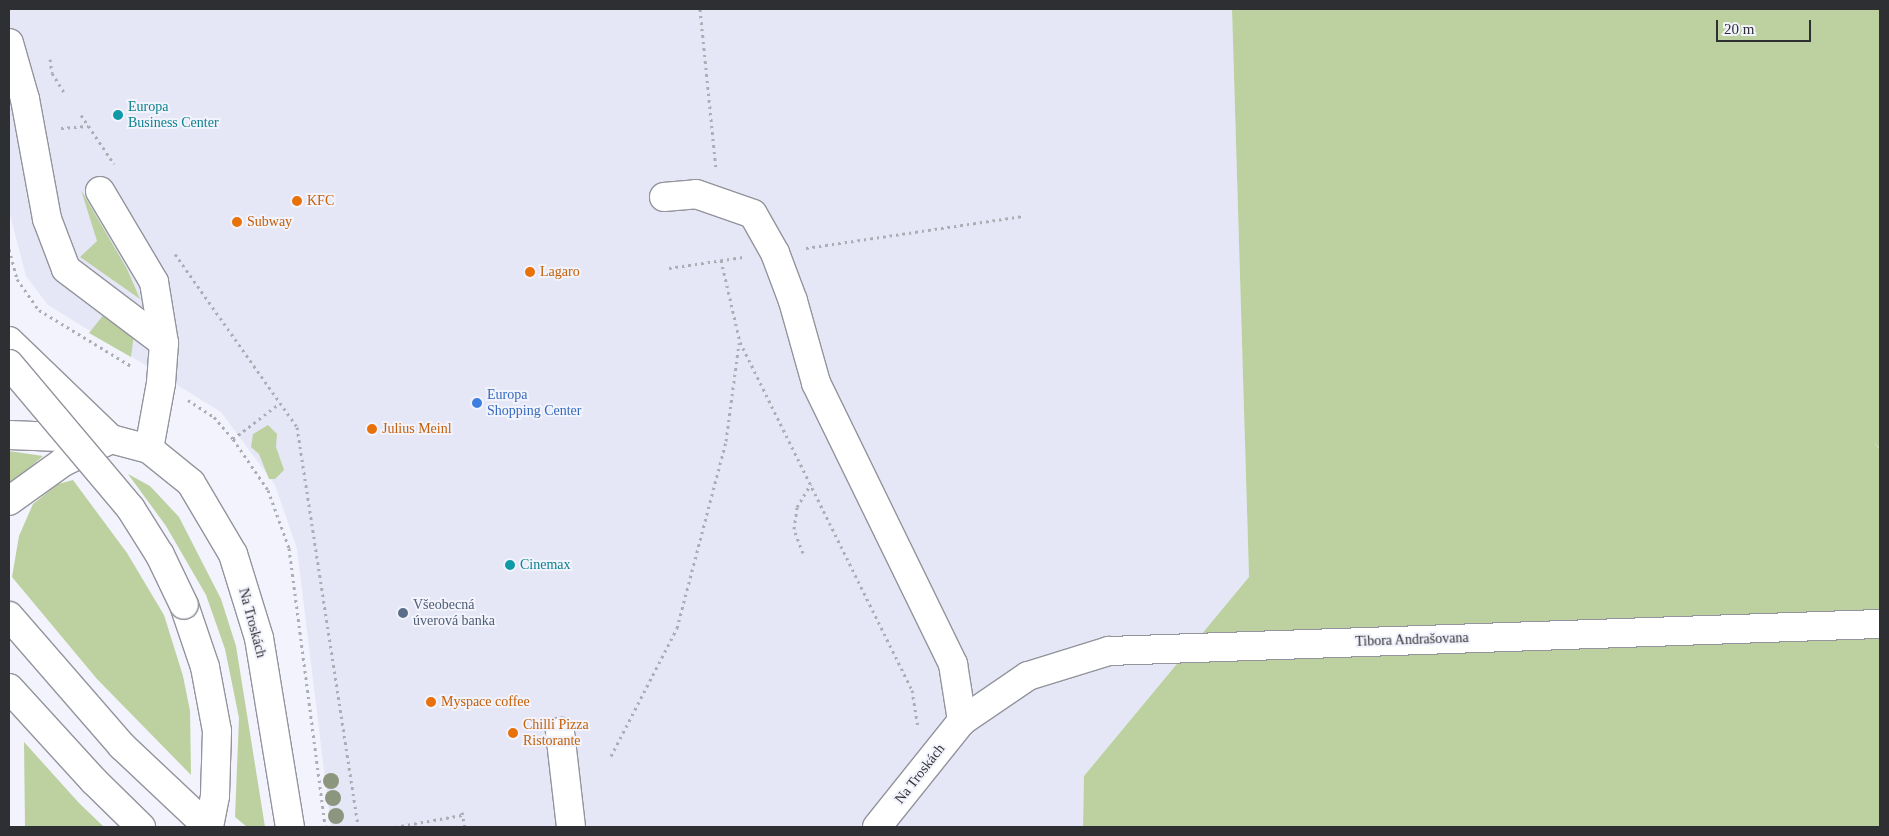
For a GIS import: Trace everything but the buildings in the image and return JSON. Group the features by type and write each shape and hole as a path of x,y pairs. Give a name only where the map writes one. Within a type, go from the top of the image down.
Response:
{"main road":[{"path":"9,43 25,99 47,219 66,269 164,343"},
{"path":"9,435 111,440 149,448 161,383 164,343 154,282 100,191"},
{"path":"664,197 696,194 753,214 775,253 793,301 816,383 953,664 962,720"},
{"path":"9,342 111,440"},
{"path":"9,364 131,509 160,555 184,605 205,667 217,731 215,796 209,827"},
{"path":"9,501 63,462 111,440"},
{"name":"Na Troskách","path":"149,448 191,483 233,554 259,638 290,827"},
{"path":"9,616 122,746 209,827"},
{"name":"Tibora Andrašovana","path":"962,720 1028,676 1109,651 1880,624"},
{"path":"9,688 94,781 141,827"},
{"name":"Na Troskách","path":"877,827 962,720"},
{"path":"560,732 571,827"}],"path":[{"path":"700,9 719,201"},
{"path":"50,59 53,82"},
{"path":"52,73 64,92"},
{"path":"81,115 116,166"},
{"path":"57,119 58,128 88,126"},
{"path":"669,268 1023,216"},
{"path":"171,248 297,427 358,827"},
{"path":"721,260 740,342 912,690 920,721 918,729"},
{"path":"611,756 677,628 726,440 740,342"},
{"path":"233,439 280,403"},
{"path":"803,553 794,529 797,507 811,483"},
{"path":"395,827 462,814 465,827"}],"shaded area":[{"path":"9,9 1232,9 1249,577 1084,776 1083,827 331,827 297,549 275,485 221,412 48,305 26,276 9,211"}],"green space":[{"path":"1232,9 1880,9 1880,449 1873,441 1880,450 1880,827 1083,827 1084,776 1249,577"},
{"path":"81,190 127,269 140,299 80,257 97,241"},
{"path":"105,313 134,334 131,357 89,333"},
{"path":"268,425 277,434 276,447 284,470 275,479 269,479 259,454 251,447 253,434"},
{"path":"9,451 43,456 9,486"},
{"path":"128,474 150,486 179,517 221,599 236,646 265,827 247,827 235,817 239,718 225,649 206,595 166,526"},
{"path":"73,480 127,553 164,615 183,676 190,711 191,775 97,679 12,577 19,536 33,504 58,484"},
{"path":"24,742 79,803 104,827 25,827"}],"place":[{"name":"Europa Business Center","path":"118,115"},
{"name":"KFC","path":"297,201"},
{"name":"Subway","path":"237,222"},
{"name":"Lagaro","path":"530,272"},
{"name":"Europa Shopping Center","path":"477,403"},
{"name":"Julius Meinl","path":"372,429"},
{"name":"Cinemax","path":"510,565"},
{"name":"Všeobecná úverová banka","path":"403,613"},
{"name":"Myspace coffee","path":"431,702"},
{"name":"Chilli Pizza Ristorante","path":"513,733"}]}
